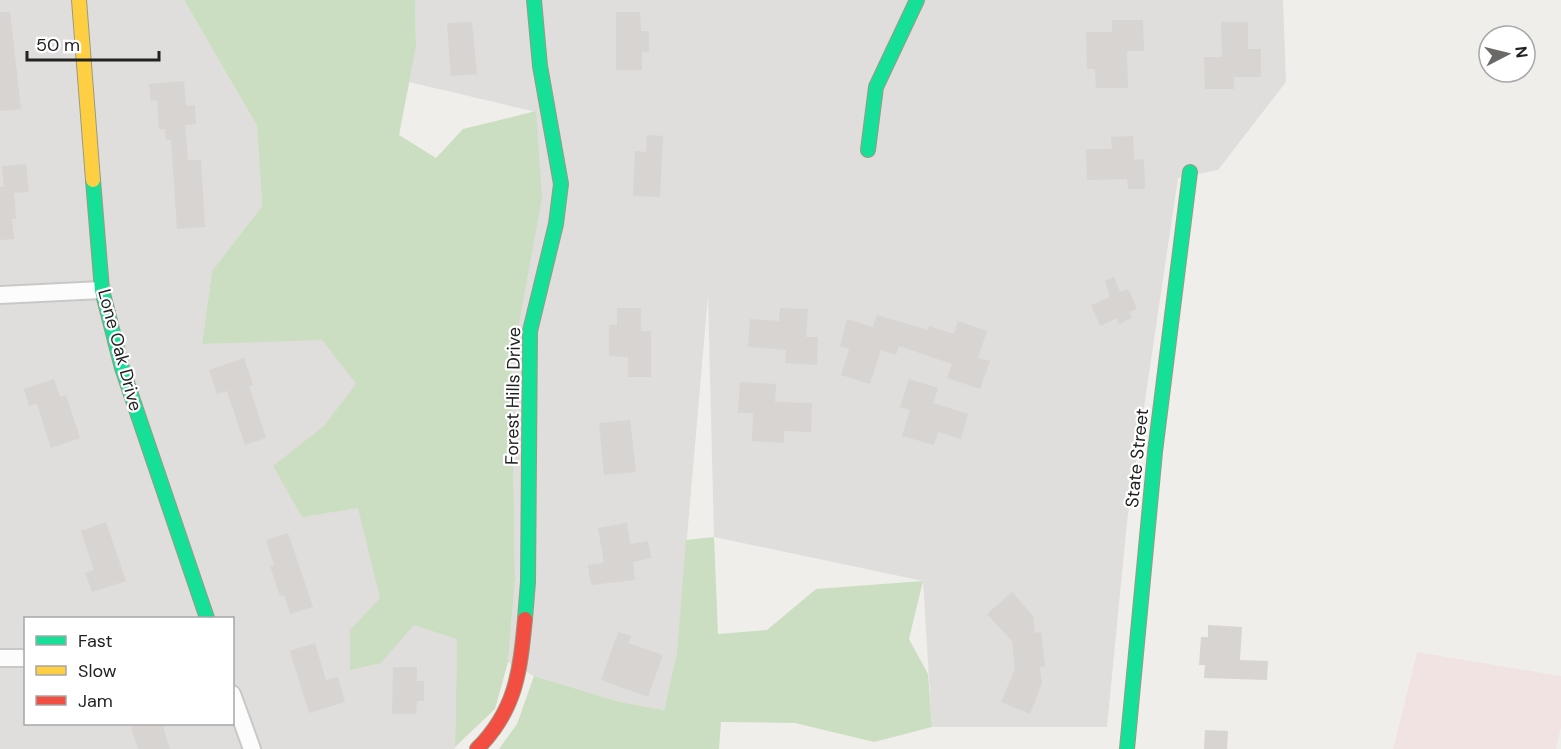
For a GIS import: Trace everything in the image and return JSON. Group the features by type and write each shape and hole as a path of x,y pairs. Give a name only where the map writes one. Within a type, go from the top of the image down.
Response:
{"street":[{"name":"Lone Oak Drive","path":"79,0 102,290 122,368 207,617"},
{"name":"Forest Hills Drive","path":"477,749 496,730 512,700 521,662 528,582 530,331 556,224 561,184 540,66 534,0"},
{"path":"868,150 871,101 883,69 912,19 917,0"},
{"name":"State Street","path":"1127,749 1155,452 1190,172"},
{"path":"0,295 102,290"},
{"path":"0,658 24,658"},
{"path":"234,700 252,749"}],"shaded area":[{"path":"0,0 184,0 257,126 262,206 212,271 202,344 322,339 356,384 457,639 455,749 0,749"},
{"path":"415,0 1283,0 1286,82 1218,170 1178,178 1127,522 1107,727 932,727 923,581 714,537 708,296 677,652 664,710 620,702 534,676 508,662 515,581 512,362 524,292 536,112 409,82 416,47"},
{"path":"1417,652 1561,676 1561,727 1556,749 1393,749"}],"green space":[{"path":"184,0 415,0 416,47 399,135 436,158 463,129 536,111 542,198 512,362 515,581 508,662 495,709 455,747 457,639 414,625 381,663 350,670 350,630 380,598 358,508 302,517 273,466 324,426 356,384 322,340 202,344 212,271 262,206 257,126"},
{"path":"714,537 718,634 767,630 816,589 923,581 909,639 928,674 932,727 874,742 795,723 721,722 719,749 499,749 517,724 534,676 620,702 664,710 677,652 686,540"}],"building":[{"path":"0,12 10,12 21,109 0,111"},
{"path":"616,12 640,12 641,31 649,31 649,52 642,52 642,70 616,70"},
{"path":"1112,20 1143,20 1144,51 1127,51 1128,88 1096,88 1095,69 1087,69 1086,32 1112,32"},
{"path":"472,22 477,74 451,76 447,23"},
{"path":"1221,22 1248,22 1248,49 1261,49 1261,77 1234,77 1234,89 1205,89 1204,57 1222,57"},
{"path":"184,81 186,106 195,105 196,124 185,125 188,160 201,160 205,227 177,229 171,140 166,140 165,129 159,129 157,100 151,101 149,84"},
{"path":"647,135 663,136 660,197 633,196 635,151 646,152"},
{"path":"1133,136 1134,160 1144,159 1145,189 1128,189 1127,179 1087,180 1086,149 1112,149 1111,137"},
{"path":"26,164 29,192 14,193 16,219 12,219 14,239 0,240 0,187 4,187 2,166"},
{"path":"1114,277 1120,292 1128,289 1137,309 1129,312 1132,318 1119,324 1117,318 1100,326 1091,305 1110,297 1105,281"},
{"path":"617,308 641,308 641,331 651,331 651,377 628,377 628,357 609,356 609,325 617,325"},
{"path":"780,308 808,309 806,337 818,337 817,365 785,363 786,350 748,347 750,319 779,321"},
{"path":"877,315 928,330 929,326 954,334 958,321 987,331 978,358 990,361 980,389 947,378 952,364 899,346 896,355 881,350 870,384 841,375 849,349 840,346 847,319 873,327"},
{"path":"244,358 253,385 249,386 266,438 245,445 227,391 217,394 209,370"},
{"path":"54,379 60,397 66,395 80,438 51,448 37,404 29,406 24,389"},
{"path":"909,379 938,388 933,403 968,414 961,439 938,432 934,445 902,436 910,410 900,407"},
{"path":"740,382 776,384 775,402 812,403 811,432 784,431 784,443 752,441 753,413 738,413"},
{"path":"630,420 636,472 604,475 599,423"},
{"path":"106,522 126,581 92,592 85,573 94,570 81,531"},
{"path":"627,523 630,544 648,541 651,558 633,562 635,580 591,585 588,565 604,563 598,528"},
{"path":"288,533 313,607 290,614 284,595 280,596 270,566 274,565 266,540"},
{"path":"1012,592 1033,616 1035,633 1041,632 1045,666 1040,667 1042,683 1030,714 1001,702 1015,669 1012,641 987,614"},
{"path":"1208,625 1242,627 1240,660 1268,661 1267,680 1204,678 1205,665 1199,665 1201,637 1208,637"},
{"path":"618,632 631,636 628,643 663,655 648,697 601,680"},
{"path":"315,643 326,680 338,677 345,702 309,713 290,651"},
{"path":"393,667 417,667 417,681 424,681 424,701 417,701 416,714 392,714"},
{"path":"163,725 170,749 138,749 131,727"},
{"path":"1205,730 1228,731 1227,749 1204,749"}],"traffic: fast":[{"path":"525,619 528,582 530,331 556,224 561,184 540,66 534,0"},
{"path":"868,150 876,87 917,0"},
{"path":"1127,749 1155,452 1190,172"},
{"path":"93,180 102,290 122,368 207,617"}],"traffic: slow":[{"path":"79,0 93,180"}],"traffic: jam":[{"path":"477,749 500,720 514,689 525,619"}]}
